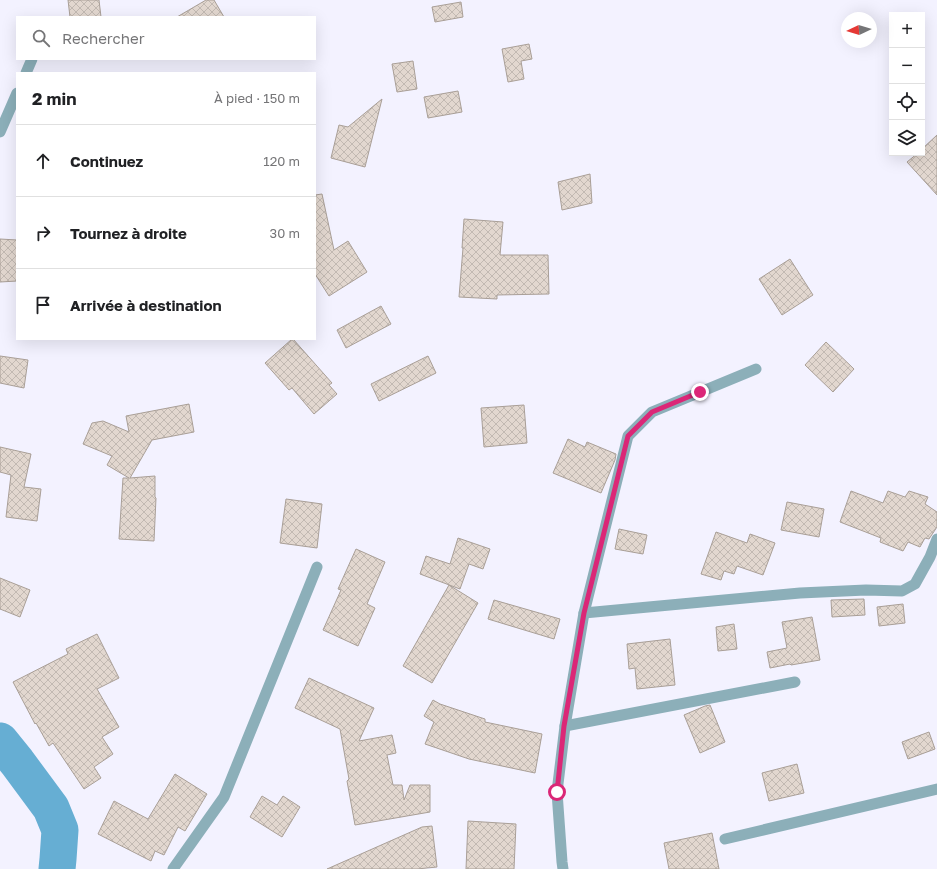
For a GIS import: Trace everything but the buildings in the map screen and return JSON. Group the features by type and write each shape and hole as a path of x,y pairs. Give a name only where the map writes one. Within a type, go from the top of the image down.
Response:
{"street":[{"path":"26,72 32,60"},
{"path":"0,132 16,95"},
{"path":"563,869 557,792 564,726 584,613 628,436 652,412 756,370"},
{"path":"584,613 800,592 902,590 916,584 930,557 937,539"},
{"path":"173,869 224,797 317,567"},
{"path":"564,726 795,682"},
{"path":"725,839 937,789"}],"waterway":[{"path":"0,741 51,808 60,830 57,869"}],"route":[{"path":"557,792 564,726 584,613 628,436 652,412 700,392"}]}
